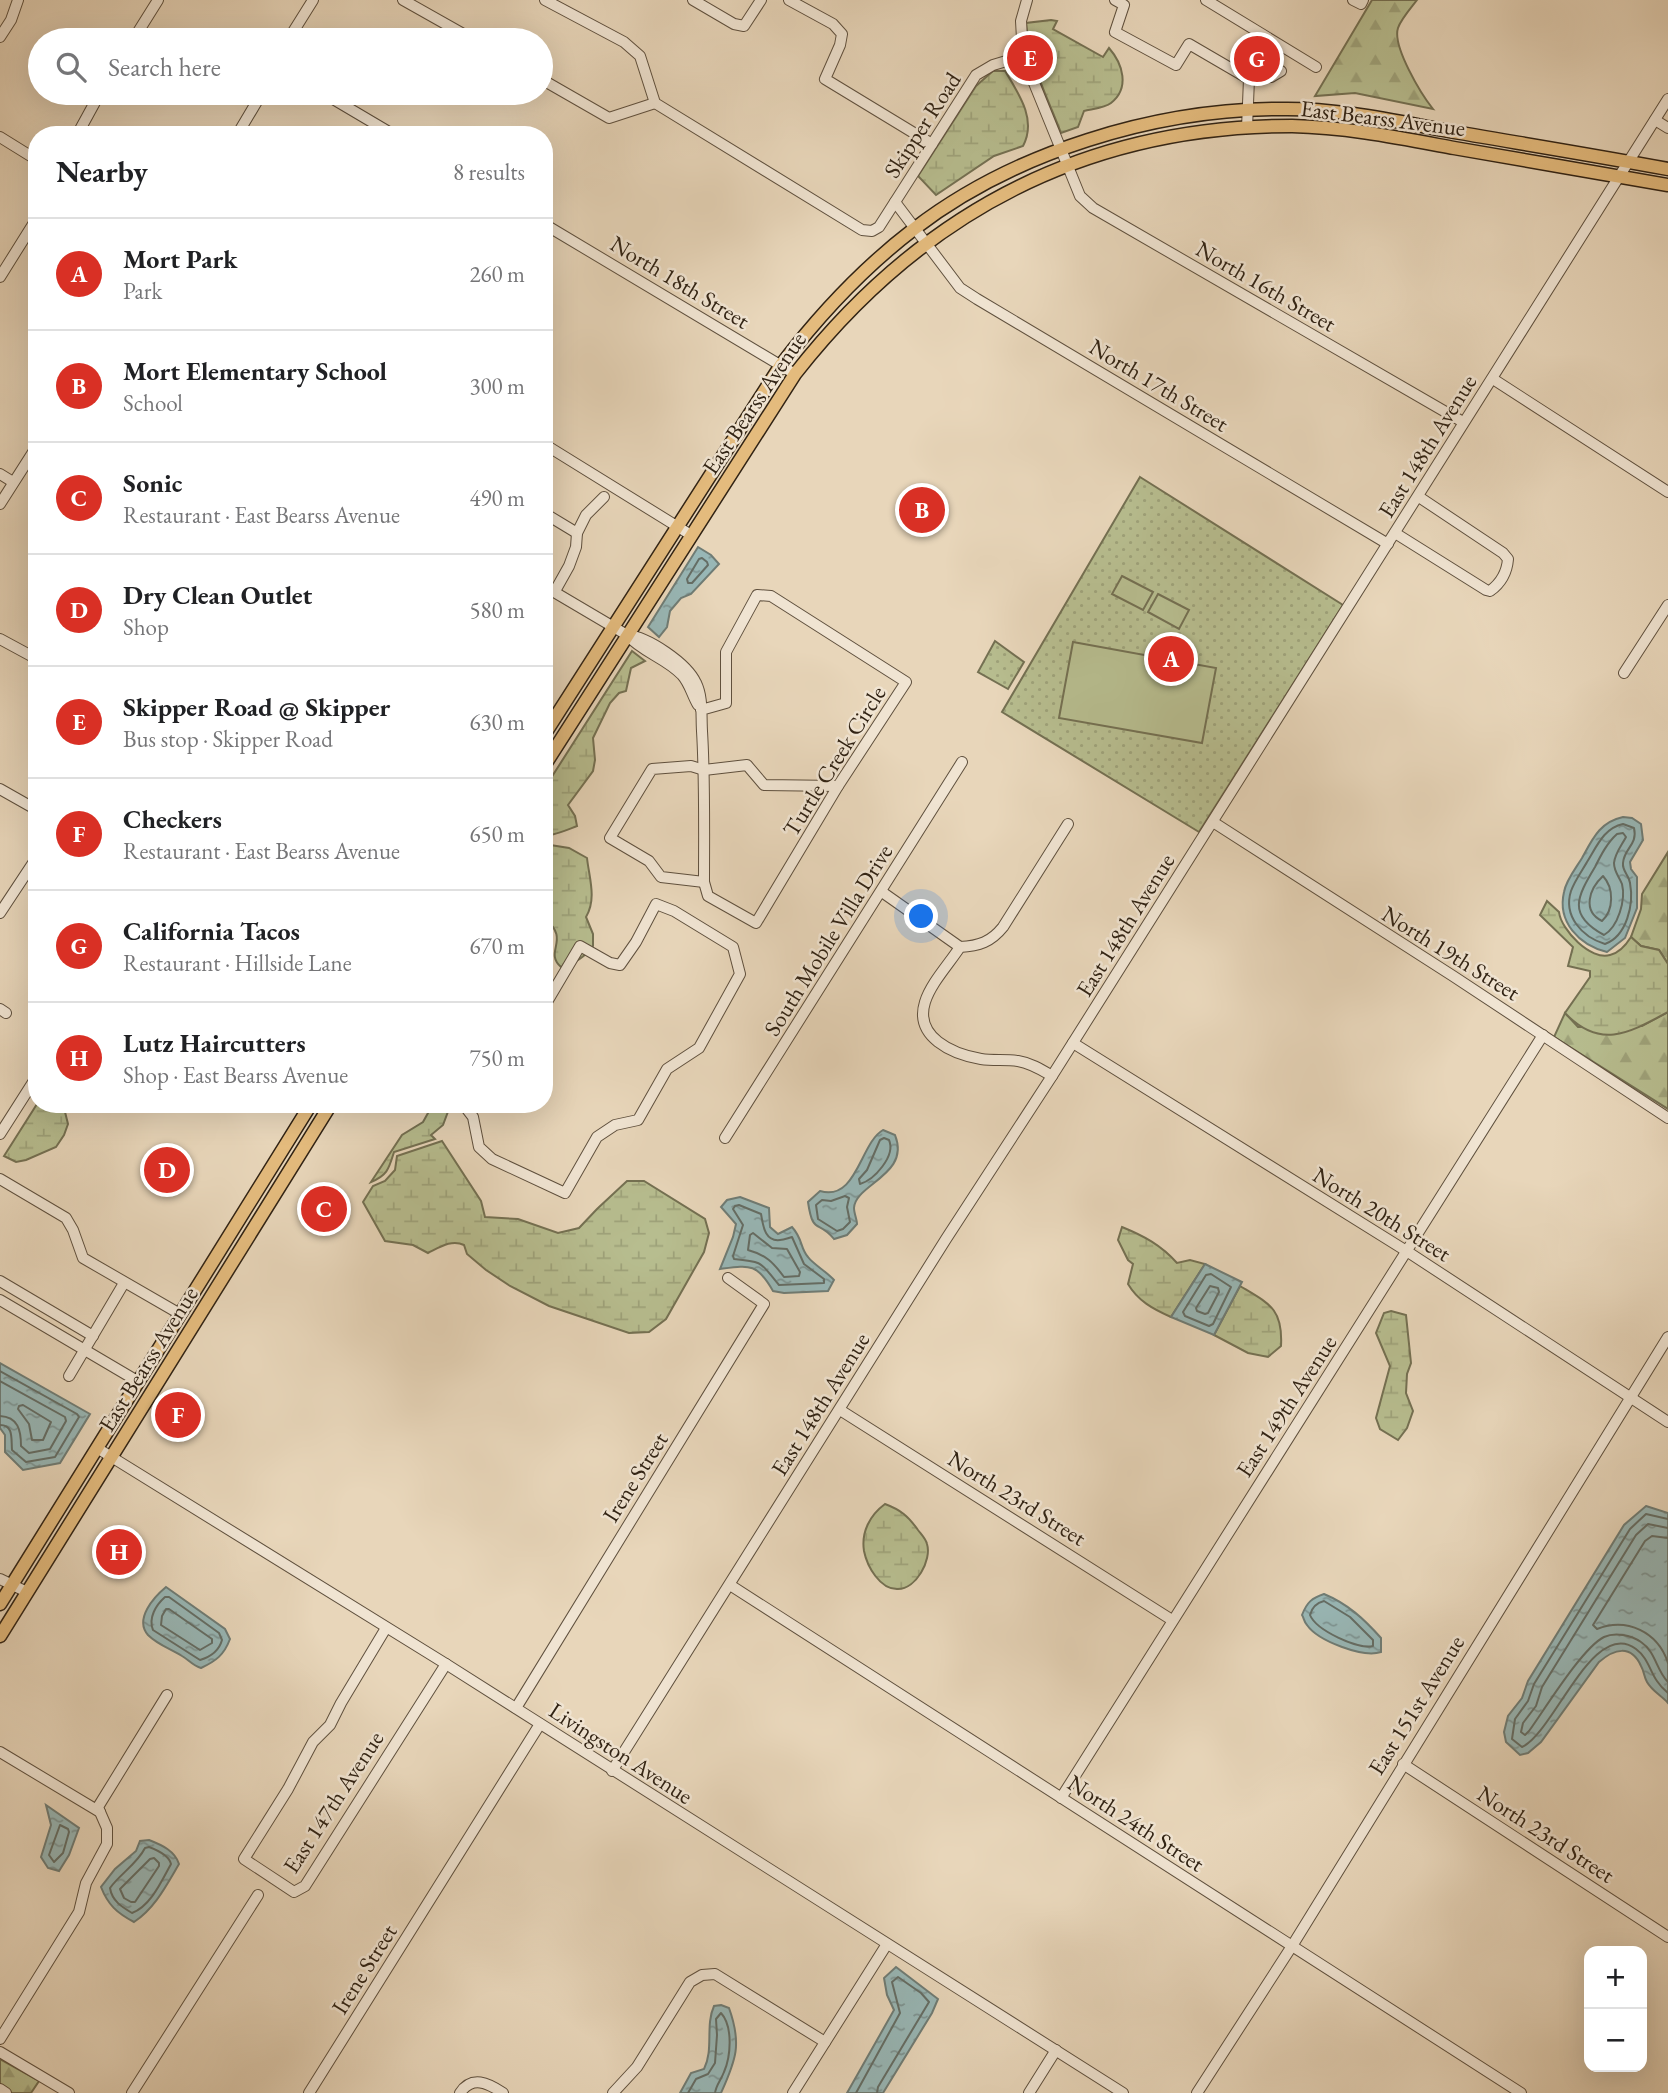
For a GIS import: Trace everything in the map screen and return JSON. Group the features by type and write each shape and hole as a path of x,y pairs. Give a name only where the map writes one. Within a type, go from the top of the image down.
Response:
{"main road":[{"name":"East Bearss Avenue","path":"553,722 781,365 831,304 865,270 915,228 999,176 1061,150 1124,129 1188,116 1247,110 1301,110 1379,118 1668,169"},
{"name":"East Bearss Avenue","path":"553,752 795,374 843,317 889,272 925,242 989,201 1067,165 1131,145 1189,132 1293,126 1363,132 1668,185"},
{"path":"831,304 843,317"},
{"path":"705,482 719,491"},
{"name":"East Bearss Avenue","path":"0,1604 6,1582 97,1448 305,1113"},
{"name":"East Bearss Avenue","path":"0,1636 325,1113"}],"street":[{"path":"0,37 11,20 18,0"},
{"path":"140,28 158,0"},
{"path":"296,28 313,0"},
{"path":"404,0 453,28"},
{"path":"545,0 624,42 640,56 654,103 609,118 553,86"},
{"path":"693,0 734,24 744,26 761,0"},
{"path":"789,0 833,24 842,34 825,79 932,144"},
{"path":"1027,0 1021,21 1023,56 1067,165"},
{"path":"1115,0 1124,5 1115,32 1176,65 1189,44 1249,79 1270,77 1281,71"},
{"path":"1206,0 1315,67"},
{"name":"Skipper Road","path":"654,103 862,230 872,231 879,227 976,75 993,65 1023,56"},
{"path":"1247,128 1249,79"},
{"name":"East 148th Avenue","path":"612,1771 1668,99"},
{"path":"82,126 93,105"},
{"path":"242,126 255,105"},
{"path":"343,105 379,126"},
{"path":"1655,120 1668,128"},
{"path":"0,137 28,154"},
{"name":"North 16th Street","path":"1067,165 1080,196 1093,208 1463,422"},
{"name":"Skipper Road","path":"895,202 925,242"},
{"name":"North 18th Street","path":"553,229 795,374"},
{"path":"0,277 28,232"},
{"name":"North 17th Street","path":"925,242 960,288 1388,544"},
{"path":"1493,379 1668,492"},
{"path":"553,450 691,536"},
{"path":"0,504 28,460"},
{"path":"0,474 13,482"},
{"path":"604,497 586,515 577,533 576,547 569,566 555,591 627,635 635,644 681,674 689,685 701,710 704,770 704,883 661,877 649,861 610,838 652,769 691,766 704,770 747,765 765,785 838,786"},
{"path":"1395,533 1486,590 1490,591 1503,578 1508,559 1503,553 1419,497"},
{"path":"553,518 577,533"},
{"name":"Turtle Creek Circle","path":"701,710 726,703 726,652 757,595 771,596 906,682 838,786 757,923 708,895 704,883"},
{"path":"1624,673 1668,605"},
{"path":"0,639 28,654"},
{"name":"South Mobile Villa Drive","path":"725,1138 962,762"},
{"path":"0,789 28,805"},
{"name":"North 19th Street","path":"1213,822 1668,1118"},
{"path":"881,892 960,947 983,944 997,934 1068,824"},
{"path":"0,913 28,871"},
{"path":"470,1113 479,1147 492,1159 565,1193 597,1137 615,1125 638,1119 667,1069 699,1048 740,974 733,947 674,911 656,904 620,965 610,963 580,946 553,992"},
{"path":"960,947 925,1002 925,1022 934,1040 968,1056 1020,1061 1052,1076"},
{"name":"East 149th Avenue","path":"1061,1798 1543,1035"},
{"name":"North 20th Street","path":"1073,1043 1408,1252 1668,1422"},
{"path":"0,1134 28,1090"},
{"path":"0,1179 66,1217 83,1258 180,1314"},
{"name":"Irene Street","path":"516,1708 764,1304 728,1278"},
{"path":"0,1282 93,1336"},
{"path":"69,1376 129,1285"},
{"path":"0,1300 139,1381"},
{"name":"East 151st Avenue","path":"1197,2093 1292,1946 1668,1337"},
{"name":"North 23rd Street","path":"840,1410 1172,1620"},
{"name":"Livingston Avenue","path":"97,1448 516,1708 1123,2093"},
{"path":"6,1582 27,1592"},
{"name":"North 24th Street","path":"730,1585 1521,2093"},
{"name":"East 147th Avenue","path":"386,1628 330,1725 313,1742 244,1859 269,1878 294,1892 305,1886 446,1664"},
{"path":"2,2036 79,1912 86,1883 107,1844 107,1828 97,1807 167,1695"},
{"name":"Irene Street","path":"309,2093 540,1724"},
{"path":"0,1752 100,1812"},
{"name":"North 23rd Street","path":"1403,1764 1668,1937"},
{"path":"132,2093 258,1895"},
{"path":"793,2093 887,1944"},
{"path":"613,2093 637,2067 690,1982 702,1975 715,1974 825,2042"},
{"path":"1030,2093 1056,2050"},
{"path":"0,2052 69,2093"},
{"path":"460,2093 465,2085 476,2081 488,2083 503,2093"},
{"path":"0,2089 6,2093"}],"green space":[{"path":"1372,0 1417,0 1401,21 1397,36 1403,58 1433,109 1355,93 1315,96"},
{"path":"1057,21 1053,29 1103,57 1109,48 1118,61 1122,76 1121,90 1111,103 1084,111 1078,127 1061,133 1030,51 1026,23"},
{"path":"993,71 1005,71 1024,107 1028,127 1023,146 994,156 936,195 918,176 976,86"},
{"path":"1140,477 1343,605 1199,832 1002,712"},
{"path":"1122,576 1153,592 1143,610 1112,594"},
{"path":"1158,594 1189,610 1179,629 1148,612"},
{"path":"995,641 1024,662 1008,689 978,672"},
{"path":"1073,642 1216,668 1202,743 1059,718"},
{"path":"632,651 645,661 631,668 626,691 619,693 610,703 593,738 593,771 568,805 575,816 577,826 553,834 553,775"},
{"path":"553,845 569,848 587,858 592,895 586,917 593,934 593,946 579,960 561,967 555,956 556,933 553,928"},
{"path":"1668,852 1668,964 1659,950 1641,946 1631,937 1641,909 1642,894"},
{"path":"1547,901 1559,912 1571,935 1594,953 1602,956 1613,954 1631,937 1641,946 1659,950 1668,964 1668,1012 1628,1031 1615,1034 1590,1031 1565,1013 1590,977 1590,971 1568,966 1573,947 1540,915"},
{"path":"1668,1012 1668,1109 1554,1037 1565,1013 1578,1027 1642,1026"},
{"path":"31,1113 65,1113 68,1124 56,1147 16,1162 4,1156"},
{"path":"428,1113 448,1113 443,1125 431,1135 435,1139 394,1152 387,1170 371,1182 402,1135 423,1122"},
{"path":"442,1141 481,1201 485,1217 518,1219 558,1233 579,1228 627,1181 644,1181 705,1219 709,1233 704,1252 666,1319 649,1332 629,1333 549,1306 510,1286 467,1254 464,1245 460,1243 450,1243 428,1253 413,1245 385,1241 363,1202 373,1186 385,1181 395,1170 397,1156"},
{"path":"1122,1227 1152,1242 1177,1263 1190,1260 1205,1264 1171,1317 1147,1304 1128,1284 1133,1264 1128,1260 1118,1240"},
{"path":"1240,1286 1267,1303 1277,1316 1281,1346 1268,1357 1248,1353 1214,1335"},
{"path":"1391,1311 1406,1315 1411,1363 1407,1374 1406,1393 1413,1411 1407,1428 1398,1440 1380,1429 1376,1418 1390,1366 1376,1333 1384,1313"},
{"path":"885,1504 907,1517 927,1544 925,1565 916,1579 905,1588 891,1588 880,1581 871,1570 864,1551 868,1524"},
{"path":"0,2059 39,2081 31,2093 0,2093"}],"water":[{"path":"698,547 719,564 691,594 681,598 670,611 667,627 659,637 648,627"},
{"path":"1623,817 1632,818 1641,824 1643,840 1630,862 1637,877 1637,908 1625,938 1607,952 1587,944 1572,931 1564,913 1564,892 1594,838 1608,823"},
{"path":"883,1130 895,1135 898,1149 895,1160 881,1178 857,1200 854,1208 857,1224 847,1235 834,1239 814,1223 808,1202 820,1191 832,1192 842,1188 857,1170 875,1137"},
{"path":"740,1197 769,1208 770,1227 778,1234 792,1227 808,1257 834,1280 828,1291 773,1291 762,1275 752,1268 720,1269 736,1224 721,1207 727,1200"},
{"path":"1205,1264 1242,1282 1214,1335 1171,1317"},
{"path":"0,1363 90,1414 60,1463 23,1470 5,1452 5,1435 0,1428"},
{"path":"1646,1506 1668,1513 1668,1703 1649,1685 1641,1666 1632,1654 1622,1651 1610,1654 1599,1662 1541,1742 1528,1753 1520,1755 1506,1742 1504,1732 1508,1716 1522,1698 1528,1681 1624,1525"},
{"path":"166,1587 225,1629 230,1639 219,1657 211,1663 201,1668 196,1666 156,1642 144,1629 147,1609"},
{"path":"1324,1594 1348,1607 1381,1638 1381,1652 1363,1653 1341,1647 1321,1637 1306,1624 1302,1615 1306,1607 1310,1601"},
{"path":"46,1805 79,1828 69,1855 59,1871 48,1868 41,1857 51,1825"},
{"path":"149,1840 171,1852 179,1864 154,1903 134,1922 114,1908 101,1887 115,1869 136,1851 140,1841"},
{"path":"896,1967 938,1999 883,2093 847,2093 894,2010 887,1995 884,1978"},
{"path":"714,2006 729,2008 735,2032 736,2052 721,2093 680,2093 691,2073 704,2069 709,2054 711,2014"}],"place":[{"name":"Skipper Road @ Skipper","path":"1030,58"},
{"name":"California Tacos","path":"1257,59"},
{"name":"Mort Elementary School","path":"922,510"},
{"name":"Mort Park","path":"1171,659"},
{"name":"Dry Clean Outlet","path":"167,1170"},
{"name":"Sonic","path":"324,1209"},
{"name":"Checkers","path":"178,1415"},
{"name":"Lutz Haircutters","path":"119,1552"}]}
